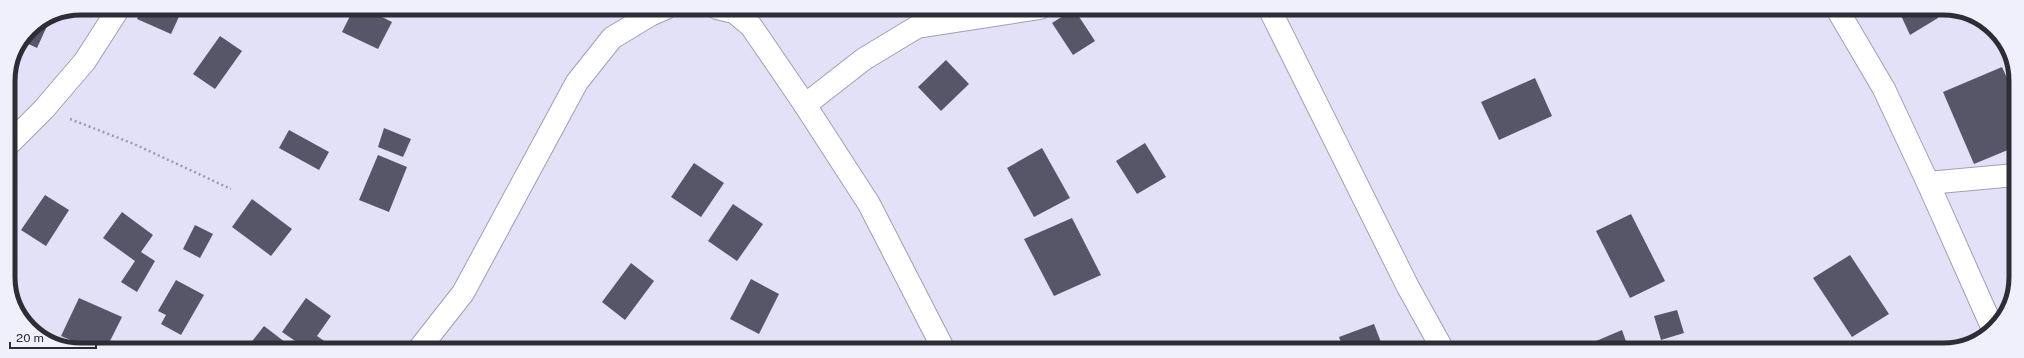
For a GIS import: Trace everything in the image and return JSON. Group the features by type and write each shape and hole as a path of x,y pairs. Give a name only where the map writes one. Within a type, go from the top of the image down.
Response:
{"street":[{"path":"15,138 44,109 85,61 115,15"},
{"path":"424,343 463,293 576,82 612,38 648,15"},
{"path":"738,15 751,26 805,105 869,204 940,343"},
{"path":"805,105 864,60 917,27 995,15"},
{"path":"1272,15 1404,280 1439,343"},
{"path":"1841,15 1884,89 1990,323"},
{"path":"1928,183 2009,176"}],"path":[{"path":"44,109 134,144 231,189"}],"building":[{"path":"139,15 180,15 171,34 137,19"},
{"path":"350,15 378,15 392,22 378,49 342,32"},
{"path":"1065,15 1078,15 1095,41 1073,55 1052,23"},
{"path":"1901,15 1937,15 1938,18 1910,35"},
{"path":"48,24 37,48 27,43 34,34"},
{"path":"220,36 242,51 215,89 193,74"},
{"path":"946,60 969,84 941,111 918,87"},
{"path":"2002,67 2009,82 2009,149 1974,164 1943,92"},
{"path":"1535,78 1552,116 1499,140 1481,102"},
{"path":"384,128 411,139 403,157 378,147"},
{"path":"289,130 329,152 319,170 279,148"},
{"path":"1145,143 1166,177 1137,194 1116,161"},
{"path":"1042,148 1070,198 1034,217 1007,168"},
{"path":"378,155 407,167 389,212 359,200"},
{"path":"694,163 724,183 701,217 671,197"},
{"path":"45,195 69,210 46,246 21,230"},
{"path":"252,199 292,229 271,256 232,227"},
{"path":"733,204 763,224 737,261 708,241"},
{"path":"122,212 153,235 141,252 155,261 137,292 121,282 135,261 103,238"},
{"path":"1631,214 1665,281 1630,298 1596,231"},
{"path":"1072,218 1101,275 1054,296 1024,239"},
{"path":"195,225 213,234 200,258 183,249"},
{"path":"1850,255 1889,314 1852,337 1813,278"},
{"path":"631,263 654,281 625,320 602,302"},
{"path":"751,279 779,294 759,334 730,319"},
{"path":"176,280 204,295 181,335 161,324 166,315 158,311"},
{"path":"79,298 122,317 109,343 76,342 61,336"},
{"path":"306,298 331,316 317,336 327,343 298,343 282,332"},
{"path":"1677,310 1684,333 1661,340 1654,316"},
{"path":"1374,324 1381,343 1341,343 1339,337"},
{"path":"264,326 286,343 251,343"},
{"path":"1622,330 1627,343 1591,343"}]}
